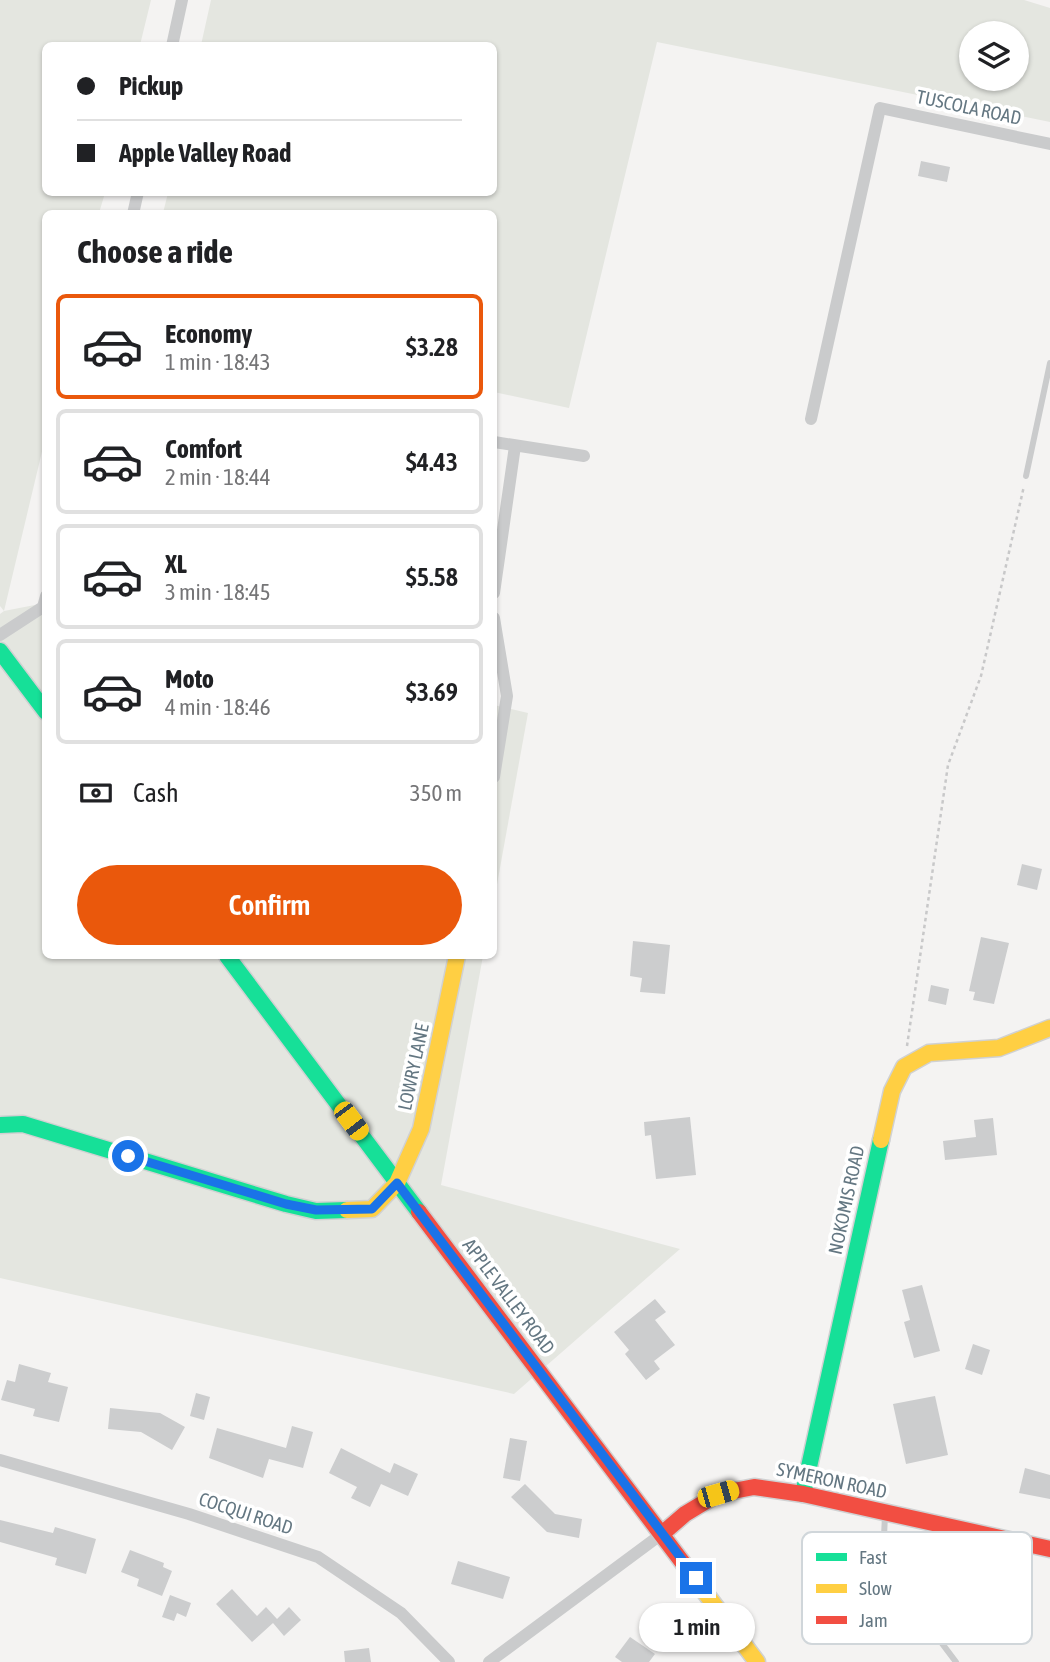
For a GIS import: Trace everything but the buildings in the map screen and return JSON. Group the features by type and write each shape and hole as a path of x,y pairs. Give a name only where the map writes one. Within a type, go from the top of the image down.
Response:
{"street":[{"path":"173,42 183,0"},
{"name":"TUSCOLA ROAD","path":"811,419 880,108 1050,144"},
{"path":"497,443 584,456"},
{"path":"497,571 514,446"},
{"path":"0,635 42,608"},
{"path":"497,636 507,696 497,758"},
{"path":"0,650 42,707"},
{"name":"APPLE VALLEY ROAD","path":"229,959 663,1533 757,1662"},
{"name":"LOWRY LANE","path":"0,1125 23,1124 316,1210 372,1209 397,1183 421,1129 456,959"},
{"path":"904,1067 929,1053 999,1048 1050,1028"},
{"name":"NOKOMIS ROAD","path":"803,1494 892,1091 904,1067"},
{"name":"COCQUI ROAD","path":"0,1460 189,1514 318,1557 401,1613 449,1662"},
{"name":"SYMERON ROAD","path":"489,1662 701,1503 735,1489 768,1488 803,1494 972,1532"},
{"name":"SYMERON ROAD","path":"1032,1545 1050,1549"}],"lane":[{"path":"1026,477 1050,363"},
{"path":"884,1532 885,1513"},
{"path":"942,1644 956,1662"}],"path":[{"path":"904,1067 922,922 948,765 981,676 1026,477"}],"shaded area":[{"path":"0,0 151,0 141,42 42,42 42,196 104,196 100,210 42,210 42,452 4,611 0,606"},
{"path":"211,0 1024,0 1050,8 1050,122 657,42 569,408 497,393 497,210 164,210 167,196 497,196 497,42 202,42"},
{"path":"42,604 42,959 482,959 441,1185 680,1249 514,1394 0,1278 0,614"},
{"path":"497,706 528,713 497,884"}],"traffic: fast":[{"path":"0,651 42,707"},
{"path":"229,959 419,1212"},
{"path":"0,1125 23,1124 286,1204 316,1211 347,1210"},
{"path":"803,1494 881,1140"}],"traffic: slow":[{"path":"347,1210 372,1209 397,1183 421,1129 456,959"},
{"path":"881,1140 892,1091 904,1067 929,1053 999,1048 1050,1028"},
{"path":"686,1567 757,1662"}],"traffic: jam":[{"path":"419,1212 686,1567"},
{"path":"663,1533 685,1514 718,1494 754,1487 803,1494 974,1532"},
{"path":"1032,1545 1050,1549"}],"route":[{"path":"128,1156 286,1204 316,1210 372,1209 397,1183 696,1578"}]}
